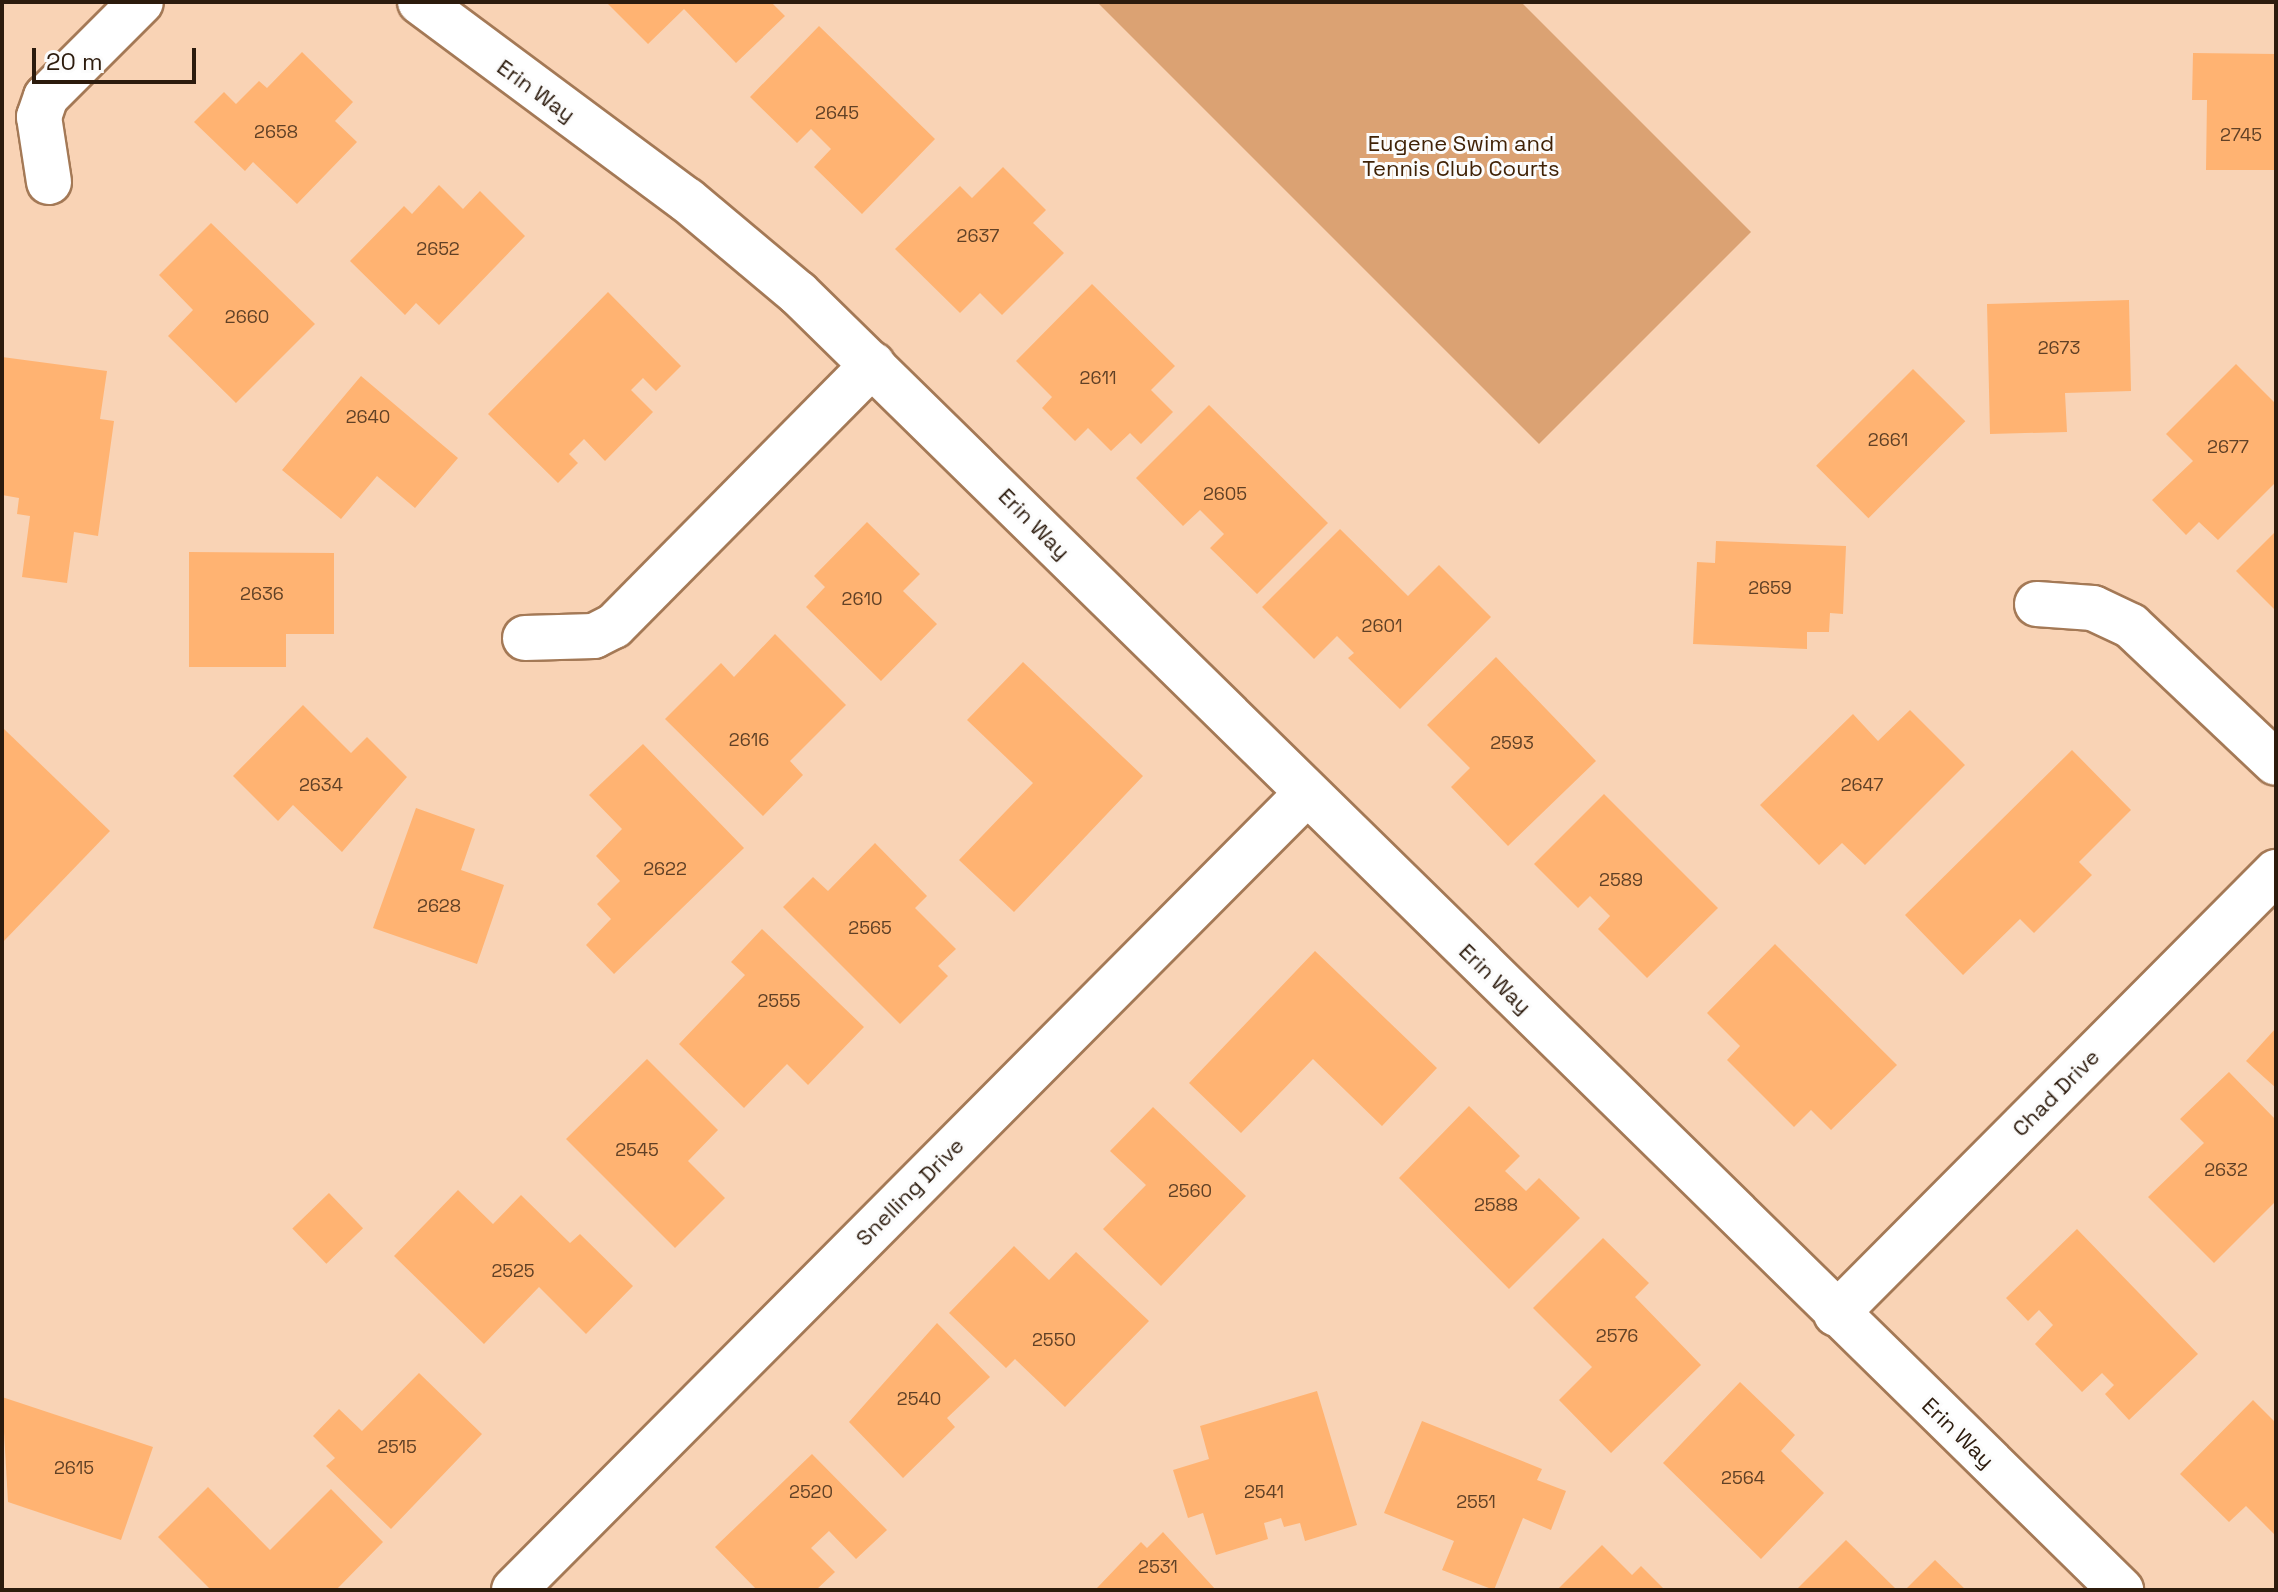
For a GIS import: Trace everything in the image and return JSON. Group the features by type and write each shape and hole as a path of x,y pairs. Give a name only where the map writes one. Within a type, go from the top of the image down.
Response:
{"street":[{"path":"49,182 39,117 46,97 141,2"},
{"name":"Erin Way","path":"420,2 720,227 873,364 1306,794 2121,1590"},
{"path":"525,638 594,636 614,626 873,364"},
{"path":"2037,604 2093,608 2131,626 2276,763"},
{"name":"Snelling Drive","path":"514,1590 1306,794"},
{"name":"Chad Drive","path":"1836,1314 2276,872"}],"green space":[{"name":"Eugene Swim and Tennis Club Courts","path":"1097,2 1521,2 1751,232 1539,444"}],"building":[{"path":"606,2 771,2 785,16 736,63 684,9 648,44"},
{"path":"819,26 935,139 862,214 814,167 831,149 811,129 797,143 750,97"},
{"path":"302,52 353,102 335,121 357,142 297,204 253,162 245,171 194,122 224,92 236,104 259,81 267,88"},
{"path":"2193,53 2276,54 2276,170 2206,170 2207,100 2192,100"},
{"path":"1003,167 1046,210 1033,223 1064,253 1002,315 980,293 960,313 895,249 960,186 972,198"},
{"path":"439,185 463,209 480,191 525,236 439,325 416,303 405,315 350,261 404,206 412,214"},
{"path":"211,223 315,324 236,403 168,336 193,310 159,275"},
{"path":"1092,284 1175,366 1151,390 1173,412 1141,444 1130,433 1111,451 1088,428 1075,441 1042,408 1052,397 1016,361"},
{"path":"608,292 681,366 656,391 643,378 631,390 653,412 605,461 584,439 569,454 578,463 558,483 488,414"},
{"path":"2129,300 2131,391 2065,393 2067,432 1990,434 1987,304"},
{"path":"2,357 107,371 100,419 114,421 98,536 74,532 67,583 22,577 30,516 17,514 19,498 2,495"},
{"path":"2236,364 2276,404 2276,482 2218,540 2199,522 2186,535 2152,500 2193,461 2166,434"},
{"path":"1913,369 1965,421 1868,518 1816,466"},
{"path":"361,376 458,458 415,508 377,476 341,519 282,470"},
{"path":"1209,405 1328,523 1257,594 1210,548 1224,534 1200,510 1183,526 1136,478"},
{"path":"867,522 920,574 903,591 937,624 881,681 806,607 825,587 814,576"},
{"path":"1340,529 1408,596 1439,565 1491,617 1400,709 1348,658 1354,653 1337,636 1314,659 1262,607"},
{"path":"2276,531 2276,611 2236,571"},
{"path":"1716,541 1846,546 1843,614 1830,613 1829,632 1807,632 1807,649 1693,644 1697,562 1715,563"},
{"path":"189,552 334,553 334,634 286,634 286,667 189,667"},
{"path":"775,634 846,705 790,761 803,775 763,816 665,719 721,663 734,677"},
{"path":"1496,657 1596,761 1508,846 1451,787 1470,768 1427,725"},
{"path":"1023,662 1143,776 1014,912 959,860 1033,783 967,720"},
{"path":"303,705 351,753 367,737 407,777 342,852 293,805 278,821 233,776"},
{"path":"1910,710 1965,765 1865,865 1842,843 1819,865 1760,805 1853,714 1878,741"},
{"path":"4,729 110,831 2,943 2,731"},
{"path":"643,744 744,848 614,974 586,945 611,919 597,904 620,881 596,856 622,829 589,795"},
{"path":"2072,750 2131,810 2079,862 2092,875 2034,933 2020,919 1963,975 1905,915"},
{"path":"1604,794 1718,908 1647,978 1598,929 1610,916 1590,896 1578,908 1534,864"},
{"path":"416,808 475,829 461,870 504,885 477,964 373,928"},
{"path":"875,843 927,896 915,908 956,949 938,966 948,976 900,1024 783,907 813,877 828,891"},
{"path":"762,929 864,1027 808,1085 787,1064 744,1108 679,1044 745,975 731,962"},
{"path":"1775,944 1897,1065 1831,1130 1811,1110 1794,1127 1727,1060 1740,1046 1707,1013"},
{"path":"1315,951 1437,1068 1382,1126 1313,1059 1241,1133 1189,1083"},
{"path":"2276,1028 2276,1088 2246,1061"},
{"path":"647,1059 718,1130 688,1161 725,1198 675,1248 566,1139"},
{"path":"2229,1072 2276,1120 2276,1201 2214,1263 2148,1197 2204,1143 2180,1119"},
{"path":"1469,1106 1520,1156 1505,1171 1526,1191 1539,1178 1580,1218 1509,1289 1399,1178"},
{"path":"1153,1107 1246,1196 1161,1286 1103,1229 1146,1185 1110,1151"},
{"path":"458,1190 493,1224 521,1195 570,1243 580,1234 633,1286 586,1334 539,1287 484,1344 394,1256"},
{"path":"329,1193 363,1228 326,1264 292,1228"},
{"path":"2077,1229 2198,1354 2129,1420 2105,1394 2114,1385 2102,1373 2082,1392 2035,1344 2053,1325 2039,1310 2028,1321 2006,1298"},
{"path":"1603,1238 1649,1283 1635,1297 1701,1365 1611,1453 1559,1400 1592,1367 1533,1308"},
{"path":"1014,1246 1049,1280 1076,1252 1149,1321 1065,1407 1015,1359 1006,1368 949,1313"},
{"path":"937,1323 990,1377 947,1418 955,1427 903,1478 849,1422"},
{"path":"419,1373 482,1434 391,1529 326,1466 335,1458 313,1436 339,1409 362,1431"},
{"path":"1740,1382 1795,1435 1781,1451 1824,1493 1761,1559 1663,1463"},
{"path":"1317,1391 1357,1525 1305,1541 1300,1523 1284,1527 1281,1518 1264,1523 1268,1539 1216,1555 1203,1513 1188,1518 1173,1470 1209,1459 1200,1426"},
{"path":"2,1397 153,1447 121,1540 8,1502"},
{"path":"2253,1400 2276,1423 2276,1536 2246,1506 2229,1522 2180,1474"},
{"path":"1422,1421 1542,1469 1537,1480 1566,1491 1551,1530 1523,1518 1494,1590 1442,1570 1454,1541 1384,1513"},
{"path":"812,1454 887,1530 856,1559 829,1531 811,1548 835,1572 816,1590 757,1590 715,1547"},
{"path":"208,1487 270,1550 331,1489 383,1542 336,1590 211,1590 158,1537"},
{"path":"1163,1532 1216,1590 1097,1588 1141,1542 1147,1548"},
{"path":"1846,1540 1897,1590 1796,1590"},
{"path":"1602,1545 1632,1575 1641,1566 1665,1590 1557,1590"},
{"path":"1935,1560 1966,1590 1905,1590"}]}
